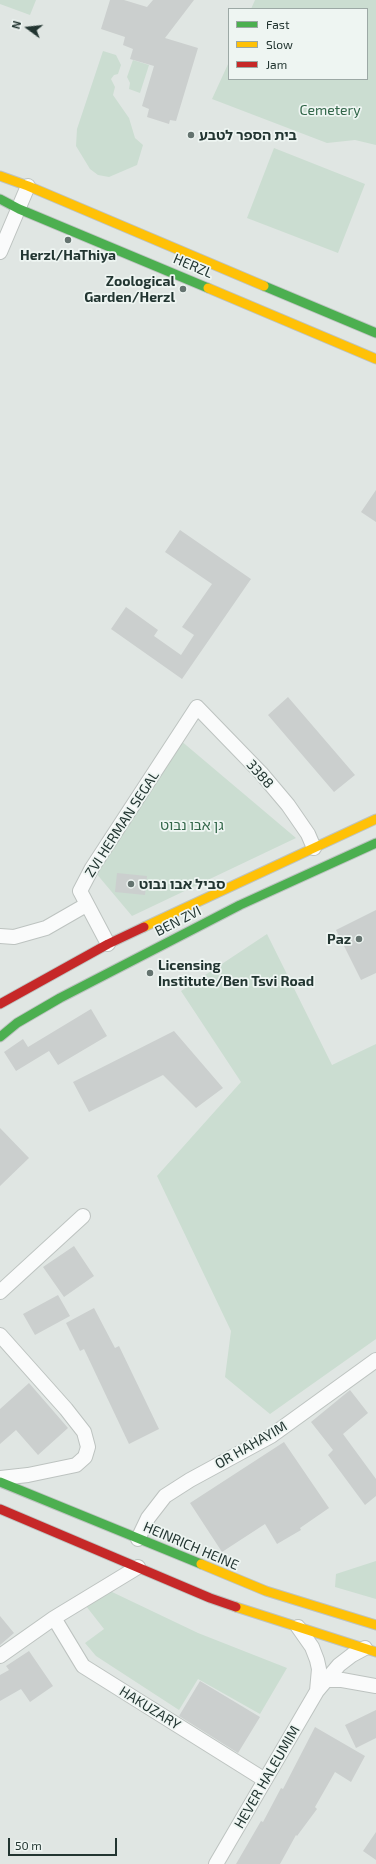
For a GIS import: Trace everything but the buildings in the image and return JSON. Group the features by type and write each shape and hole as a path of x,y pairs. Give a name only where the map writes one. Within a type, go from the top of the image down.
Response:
{"main road":[{"name":"HERZL","path":"0,176 28,186 376,333"},
{"name":"HERZL","path":"0,199 19,209 374,356"},
{"name":"BEN ZVI","path":"0,1004 108,944 376,819"},
{"name":"BEN ZVI","path":"0,1037 17,1023 60,998 240,905 376,843"},
{"name":"HEINRICH HEINE","path":"0,1482 266,1591 376,1625"},
{"path":"0,1509 210,1598 371,1650"}],"street":[{"path":"0,252 28,186"},
{"name":"3388","path":"197,706 261,773 288,805 308,834 314,848"},
{"name":"ZVI HERMAN SEGAL","path":"108,944 86,905 80,891 92,868 197,706"},
{"path":"0,936 14,937 46,928 86,905"},
{"path":"0,1292 83,1216"},
{"path":"0,1335 66,1409 84,1432 88,1447 85,1456 76,1465 28,1475 0,1478"},
{"name":"OR HAHAYIM","path":"138,1539 148,1518 165,1496 190,1480 270,1436 376,1360"},
{"path":"0,1656 54,1618 138,1568"},
{"name":"HAKUZARY","path":"54,1618 83,1666 265,1780"},
{"name":"HEVER HALEUMIM","path":"298,1627 312,1647 317,1660 321,1685"},
{"name":"HEVER HALEUMIM","path":"216,1864 321,1685 346,1660 371,1650"},
{"path":"321,1685 342,1680 376,1686"}],"green space":[{"path":"0,0 36,0 30,15 0,4"},
{"name":"Cemetery","path":"255,0 376,0 376,145 355,140 327,143 212,99 228,64 228,80 368,80 368,8 251,8"},
{"path":"103,51 116,55 121,65 118,74 114,75 111,79 115,87 113,95 129,118 135,138 143,145 137,165 109,177 98,175 90,169 76,146 77,129"},
{"path":"133,60 149,65 140,93 129,89 130,83 127,77"},
{"path":"274,148 365,184 338,253 247,218"},
{"name":"גן אבו נבוט","path":"180,740 296,838 132,916 95,872"},
{"path":"267,934 332,1065 376,1044 376,1339 270,1414 225,1377 231,1331 157,1176 241,1082 181,991"},
{"path":"376,1561 376,1599 335,1587 336,1574"},
{"path":"110,1591 198,1633 287,1668 260,1714 198,1679 179,1710 96,1656 85,1643 104,1629 86,1606"}],"traffic: fast":[{"path":"0,199 19,209 208,288"},
{"path":"264,286 376,333"},
{"path":"0,1037 17,1023 60,998 240,905 376,843"},
{"path":"0,1482 201,1564"}],"traffic: slow":[{"path":"0,176 28,186 264,286"},
{"path":"208,288 376,359"},
{"path":"144,927 376,819"},
{"path":"201,1564 266,1591 376,1625"},
{"path":"236,1607 376,1652"}],"traffic: jam":[{"path":"0,1004 108,944 144,927"},
{"path":"0,1509 210,1598 236,1607"}],"place":[{"name":"בית הספר לטבע","path":"191,135"},
{"name":"Herzl/HaThiya","path":"68,240"},
{"name":"Zoological Garden/Herzl","path":"183,289"},
{"name":"סביל אבו נבוט","path":"131,884"},
{"name":"Paz","path":"359,939"},
{"name":"Licensing Institute/Ben Tsvi Road","path":"150,973"}]}
